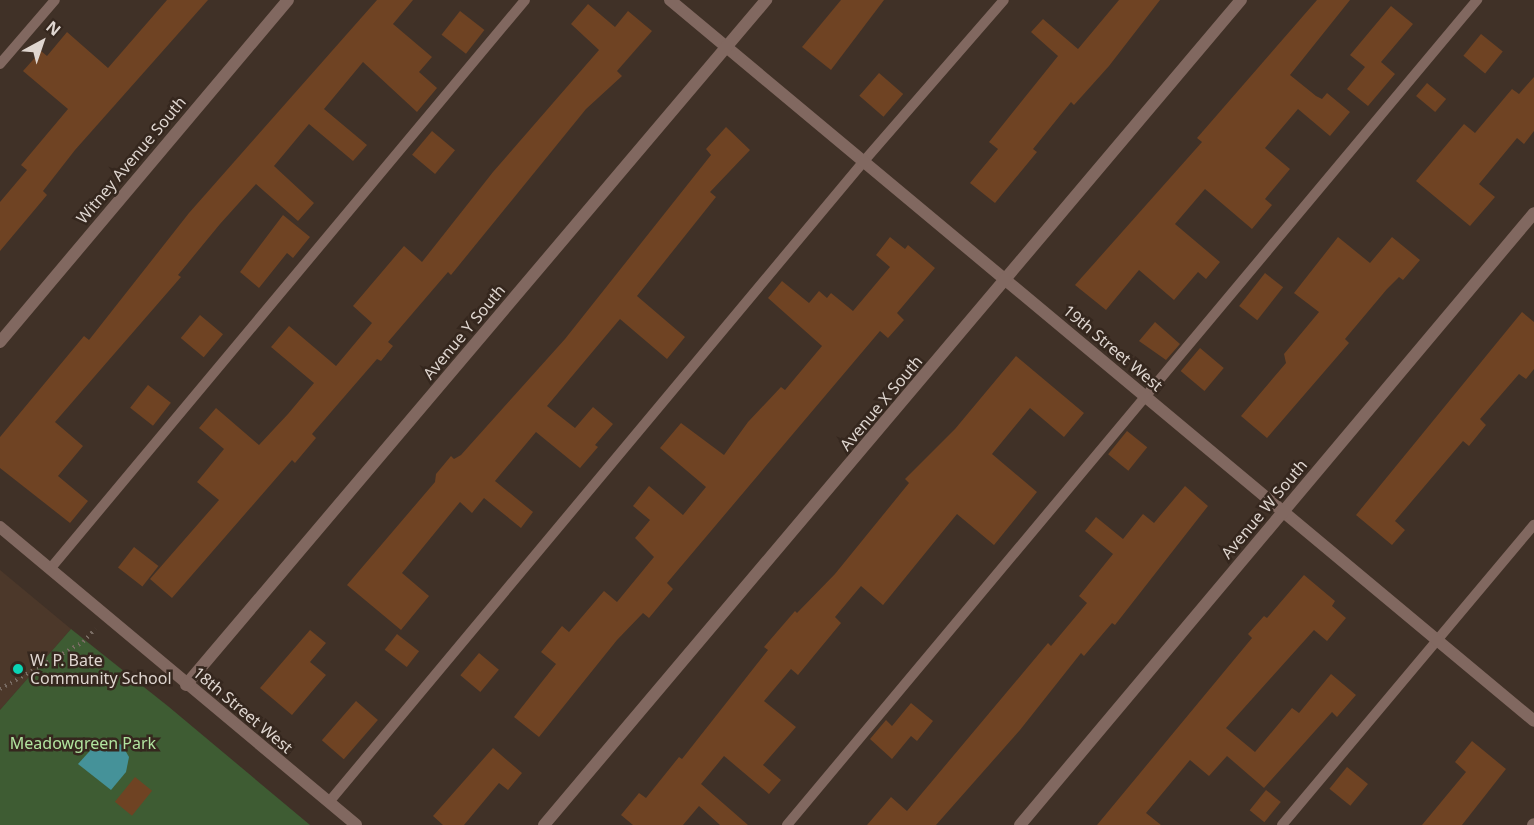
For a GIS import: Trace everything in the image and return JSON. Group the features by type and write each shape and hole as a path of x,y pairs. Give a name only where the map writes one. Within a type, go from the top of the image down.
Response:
{"street":[{"name":"Witney Avenue South","path":"0,342 288,0"},
{"name":"19th Street West","path":"670,0 1534,721"},
{"name":"Avenue Y South","path":"186,685 766,0"},
{"name":"Avenue X South","path":"544,825 1007,280 1241,0"},
{"name":"Avenue W South","path":"1020,825 1534,213"},
{"name":"18th Street West","path":"0,527 356,825"}],"lane":[{"path":"0,64 55,0"},
{"path":"50,569 525,0"},
{"path":"328,802 864,161 1004,0"},
{"path":"787,825 1477,0"},
{"path":"1282,825 1534,525"}],"path":[{"path":"0,688 88,636"}],"shaded area":[{"name":"W. P. Bate Community School","path":"0,570 71,629 0,710"}],"green space":[{"name":"Meadowgreen Park","path":"71,629 169,707 310,825 0,825 0,710"}],"water":[{"path":"108,739 122,745 129,757 126,772 111,790 78,764 97,743"}],"building":[{"path":"167,0 208,0 75,150 43,191 47,195 0,251 0,202 27,170 21,165 68,109 23,71 41,51 47,56 67,32 108,68"},
{"path":"377,0 413,0 393,24 432,57 419,72 437,88 417,112 363,62 324,109 367,145 353,161 309,124 274,166 314,203 298,221 256,184 220,224 178,275 181,277 55,422 83,446 58,476 88,501 70,523 0,468 0,437 84,336 89,340 189,213"},
{"path":"841,0 884,0 831,70 802,47"},
{"path":"1119,0 1160,0 1109,66 1074,105 1071,102 1033,149 1037,152 995,203 970,183 998,149 989,142 1058,56 1031,32 1043,19 1078,49"},
{"path":"1317,0 1350,0 1290,75 1316,96 1322,99 1327,93 1350,112 1330,136 1298,109 1265,148 1290,169 1265,199 1272,205 1252,229 1205,189 1175,224 1220,262 1206,279 1198,272 1174,300 1139,270 1106,310 1075,285 1202,142 1197,138"},
{"path":"588,4 615,27 628,11 652,31 617,71 622,76 586,109 451,275 448,272 388,342 393,346 381,361 377,359 312,434 316,438 295,463 292,460 172,598 150,579 219,500 197,482 224,449 199,428 216,408 259,445 288,414 314,383 271,347 289,326 336,366 372,323 353,306 404,246 422,262 493,172 599,50 571,24"},
{"path":"1391,6 1413,24 1381,62 1395,74 1368,106 1347,89 1365,67 1350,55"},
{"path":"460,11 484,30 466,54 442,35"},
{"path":"1481,34 1503,52 1485,73 1463,56"},
{"path":"879,73 903,94 883,117 859,96"},
{"path":"1534,77 1534,131 1524,144 1517,138 1479,184 1495,197 1470,226 1416,181 1464,124 1475,133 1512,89 1519,94"},
{"path":"1427,83 1446,99 1435,112 1416,96"},
{"path":"726,127 750,150 710,192 716,197 637,296 685,337 667,359 620,319 547,406 575,428 593,407 613,424 595,445 598,447 580,468 536,432 495,481 533,512 521,528 484,498 472,513 460,502 402,573 429,596 401,630 347,585 435,482 436,474 451,456 454,459 461,455 565,339 711,155 706,149"},
{"path":"432,131 455,150 435,174 412,155"},
{"path":"283,215 310,237 293,258 287,253 259,288 240,272"},
{"path":"890,237 905,249 908,245 935,268 897,313 904,320 888,338 880,331 667,583 673,589 649,618 643,613 617,640 539,737 514,717 556,664 541,652 562,626 569,632 604,591 617,602 654,557 635,538 650,520 633,506 649,486 683,515 706,487 660,448 681,423 724,455 748,422 781,387 785,390 822,346 768,298 782,281 809,303 819,291 827,298 831,293 853,311 890,267 876,255"},
{"path":"1338,237 1370,263 1392,237 1420,260 1403,280 1399,277 1387,289 1345,339 1349,343 1267,438 1241,416 1286,363 1284,354 1319,312 1294,293"},
{"path":"1265,273 1283,287 1257,320 1239,306"},
{"path":"1522,312 1534,322 1534,369 1526,379 1519,374 1480,419 1486,425 1469,446 1463,441 1395,521 1405,530 1392,545 1356,515"},
{"path":"200,315 223,334 204,357 181,338"},
{"path":"1155,322 1180,344 1166,360 1139,341"},
{"path":"1200,348 1224,368 1204,391 1181,371"},
{"path":"1016,356 1084,413 1064,437 1030,408 992,454 1037,492 994,545 957,514 883,605 861,586 835,617 841,623 798,675 791,669 764,701 796,727 763,765 781,780 769,794 724,756 701,784 748,825 720,825 699,806 683,825 633,825 621,815 639,793 646,798 679,757 682,759 768,650 764,647 795,611 797,613 835,574 909,483 905,479 955,429"},
{"path":"148,385 171,403 153,426 130,408"},
{"path":"1127,431 1147,447 1128,471 1108,454"},
{"path":"1185,486 1208,506 1115,625 1112,623 1084,656 1081,653 1020,730 936,825 867,825 891,797 907,811 1048,643 1051,646 1087,603 1079,596 1113,554 1085,531 1096,517 1123,539 1143,514 1154,523"},
{"path":"134,547 158,566 142,587 118,567"},
{"path":"1304,575 1335,601 1332,606 1346,618 1327,641 1314,630 1226,728 1255,752 1292,708 1299,713 1331,674 1356,695 1337,717 1332,712 1264,788 1227,756 1209,776 1190,760 1146,813 1161,825 1097,825 1252,638 1248,634 1264,616 1267,618"},
{"path":"310,630 326,643 310,662 326,675 292,715 260,688"},
{"path":"397,634 419,651 407,667 385,650"},
{"path":"479,653 499,670 480,692 460,675"},
{"path":"356,701 378,720 344,759 322,740"},
{"path":"911,703 933,721 917,741 911,736 892,759 870,739 886,720 892,726"},
{"path":"1472,741 1506,769 1462,825 1422,825 1466,772 1455,762"},
{"path":"493,748 522,773 508,790 499,783 464,825 443,825 433,816"},
{"path":"1347,767 1368,784 1350,806 1329,789"},
{"path":"135,777 152,791 132,816 115,802"},
{"path":"1266,790 1281,802 1264,822 1250,810"}],"place":[{"name":"W. P. Bate Community School","path":"18,669"}]}
